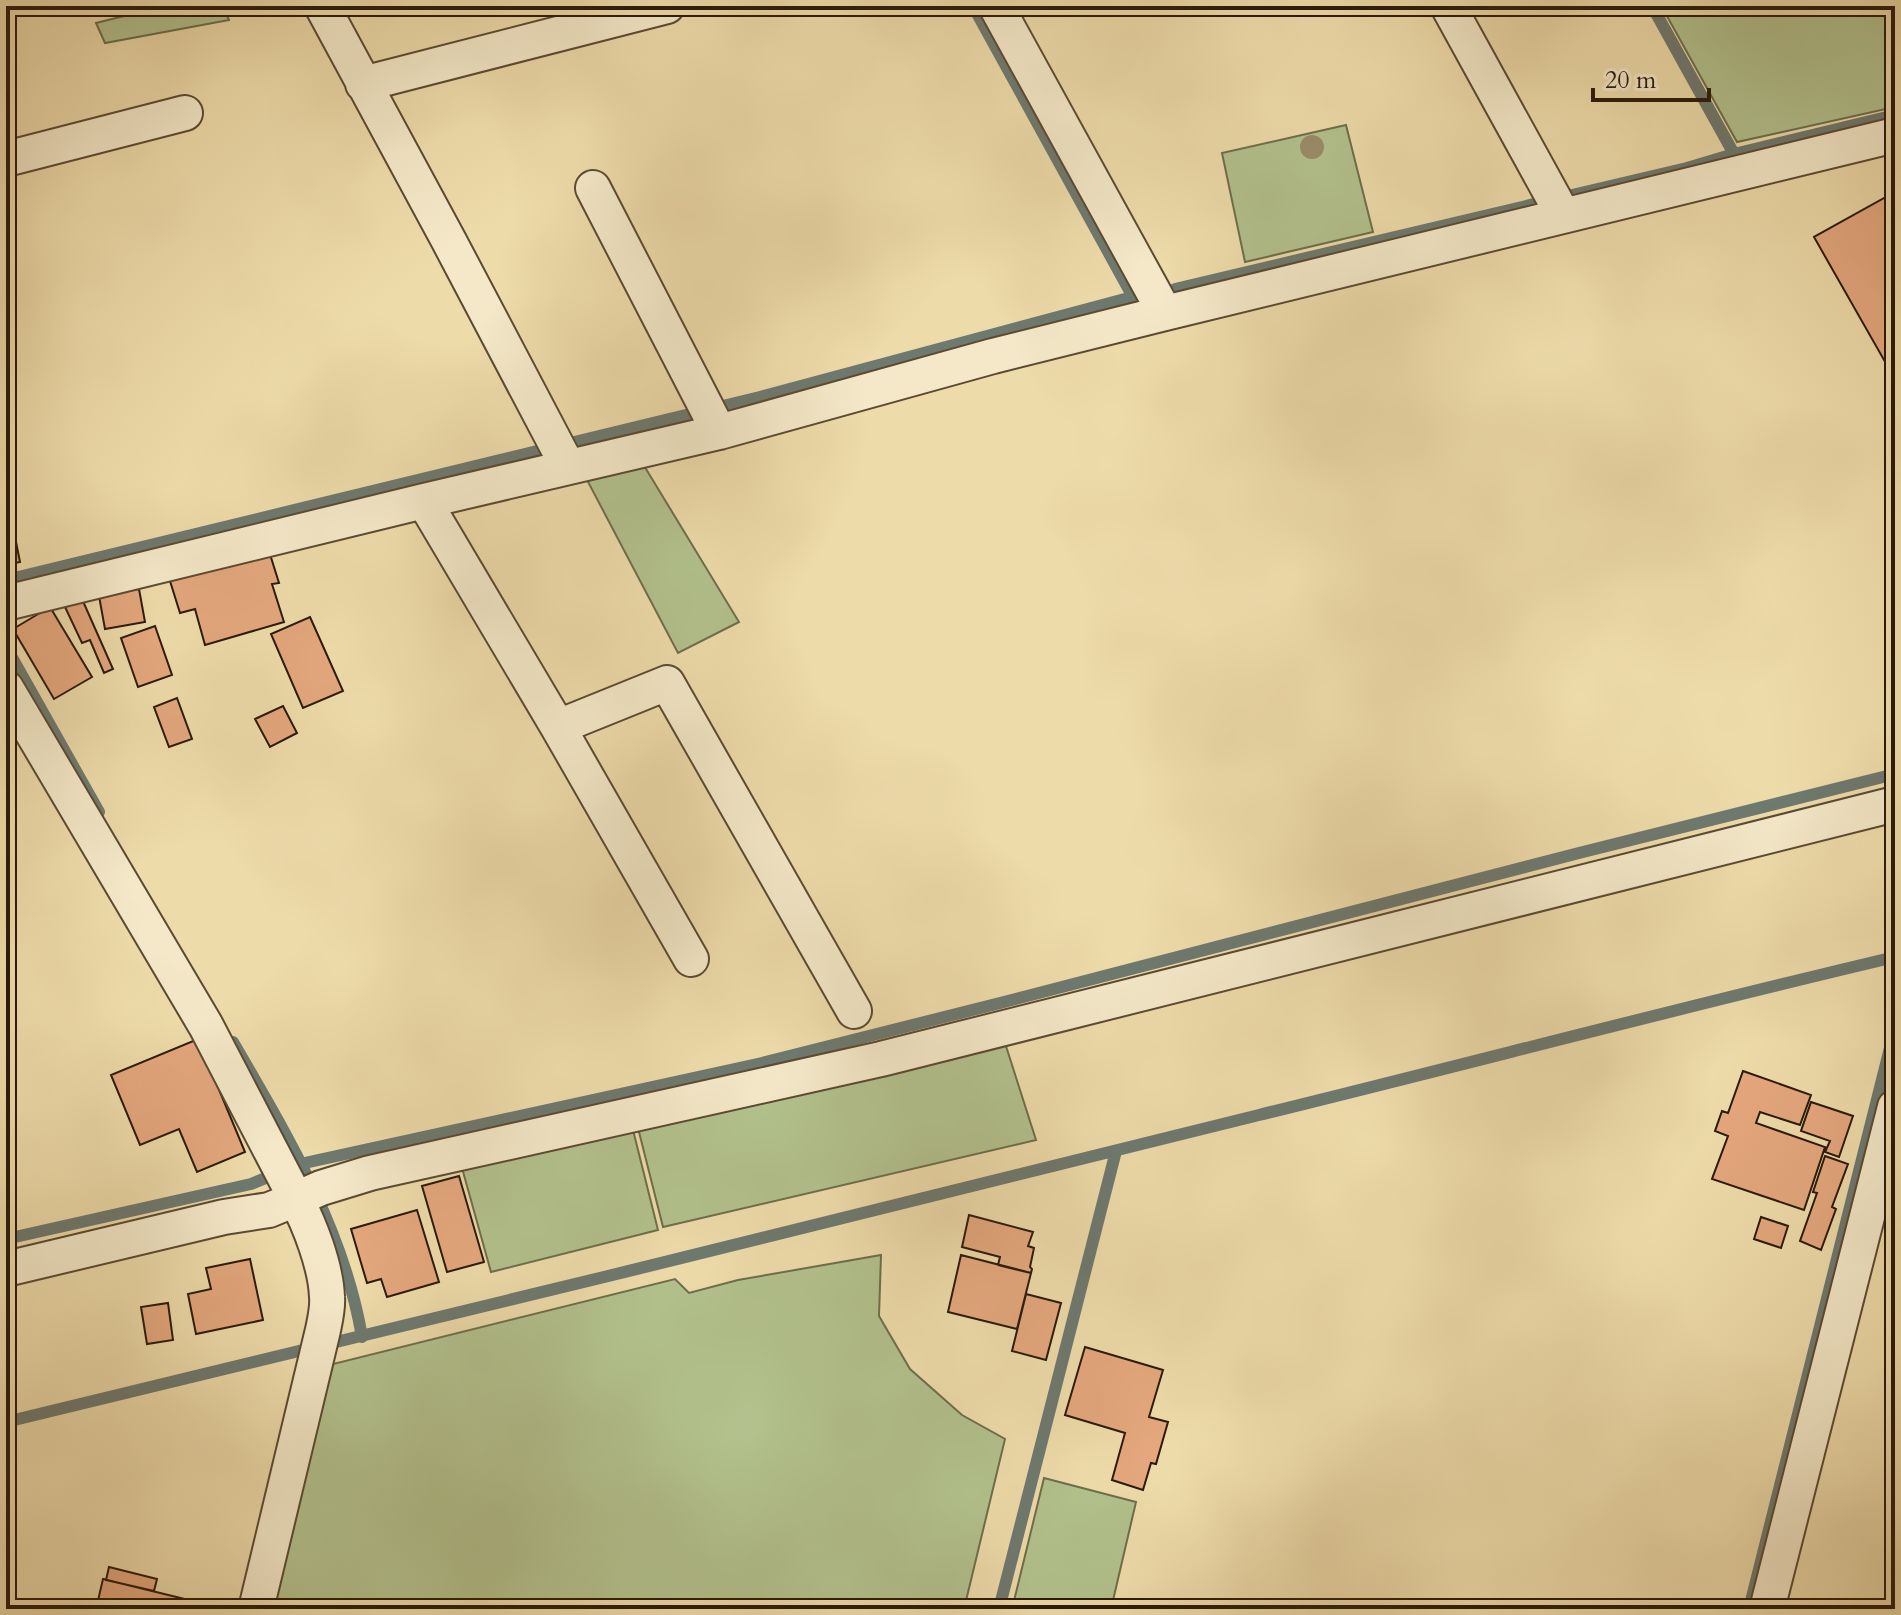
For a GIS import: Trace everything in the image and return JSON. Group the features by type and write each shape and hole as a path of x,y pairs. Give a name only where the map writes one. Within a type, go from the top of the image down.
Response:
{"street":[{"path":"322,6 561,453"},
{"path":"363,84 667,6"},
{"path":"996,6 1165,313"},
{"path":"1448,6 1558,204"},
{"path":"6,159 185,113"},
{"path":"6,603 424,501 561,453 993,356 1165,313 1558,204 1895,135"},
{"path":"593,188 712,419"},
{"path":"424,501 691,959"},
{"path":"558,727 667,683 854,1011"},
{"path":"6,688 206,1026 273,1155 303,1191 307,1220 319,1256 327,1298 323,1330 256,1609"},
{"path":"6,1269 224,1217 269,1210 303,1191 370,1173 881,1059 1895,804"},
{"path":"1767,1609 1895,1107"}],"green space":[{"path":"125,6 223,6 229,20 105,43 96,23 128,15"},
{"path":"259,6 297,6 299,11 263,15"},
{"path":"1676,6 1892,6 1895,21 1895,107 1737,142 1663,9"},
{"path":"1346,125 1373,232 1245,262 1222,153"},
{"path":"643,464 739,622 678,653 586,478"},
{"path":"1005,1043 1036,1140 663,1227 638,1128"},
{"path":"633,1130 658,1230 491,1272 462,1168"},
{"path":"881,1255 879,1316 910,1369 962,1415 1005,1439 964,1609 271,1609 333,1364 675,1279 689,1293 738,1280"},
{"path":"1044,1478 1136,1502 1111,1609 1012,1609"}],"building":[{"path":"1895,192 1895,363 1888,367 1814,237"},
{"path":"16,542 20,562 6,565 6,544"},
{"path":"269,551 279,583 272,584 284,622 205,645 195,609 180,613 170,581"},
{"path":"139,589 145,622 105,629 99,596"},
{"path":"82,599 113,669 104,673 90,640 82,643 65,607"},
{"path":"50,607 92,677 54,699 13,629"},
{"path":"310,617 343,691 303,708 271,634"},
{"path":"155,626 172,675 138,687 121,638"},
{"path":"177,698 192,739 169,747 154,707"},
{"path":"283,706 297,733 270,747 255,719"},
{"path":"6,731 13,745 6,749"},
{"path":"198,1039 245,1152 197,1172 179,1129 140,1145 111,1075"},
{"path":"1743,1071 1811,1095 1800,1125 1760,1112 1756,1123 1825,1147 1804,1210 1712,1179 1728,1136 1715,1131 1722,1111 1728,1113"},
{"path":"1811,1102 1853,1116 1839,1157 1825,1152 1830,1141 1801,1131"},
{"path":"1825,1156 1848,1164 1821,1250 1800,1241 1817,1193 1813,1192"},
{"path":"459,1176 484,1262 447,1272 422,1186"},
{"path":"417,1210 439,1282 387,1297 381,1279 367,1283 351,1229"},
{"path":"969,1215 1033,1232 1028,1246 1034,1248 1031,1273 998,1265 1000,1257 962,1247"},
{"path":"1761,1217 1788,1226 1781,1248 1754,1239"},
{"path":"961,1255 1031,1273 1017,1329 948,1312"},
{"path":"250,1259 263,1320 196,1334 188,1294 211,1289 206,1268"},
{"path":"1026,1294 1061,1303 1046,1360 1012,1351"},
{"path":"168,1303 173,1340 147,1344 141,1307"},
{"path":"1085,1347 1163,1370 1149,1417 1168,1422 1156,1464 1151,1463 1143,1490 1112,1480 1125,1433 1065,1415"},
{"path":"109,1567 157,1579 154,1591 106,1580"},
{"path":"103,1579 197,1602 196,1609 96,1609"}],"waterway":[{"path":"973,6 1133,297"},
{"path":"1652,6 1734,154"},
{"path":"1175,289 1687,168 1895,115"},
{"path":"6,580 760,397 1136,296"},
{"path":"6,647 99,812"},
{"path":"6,1239 251,1184 300,1164 762,1063 1895,774"},
{"path":"6,1422 1895,957"},
{"path":"1749,1609 1895,1028"},
{"path":"233,1042 293,1148 328,1221 354,1297 362,1337"},
{"path":"999,1609 1116,1151"}]}
